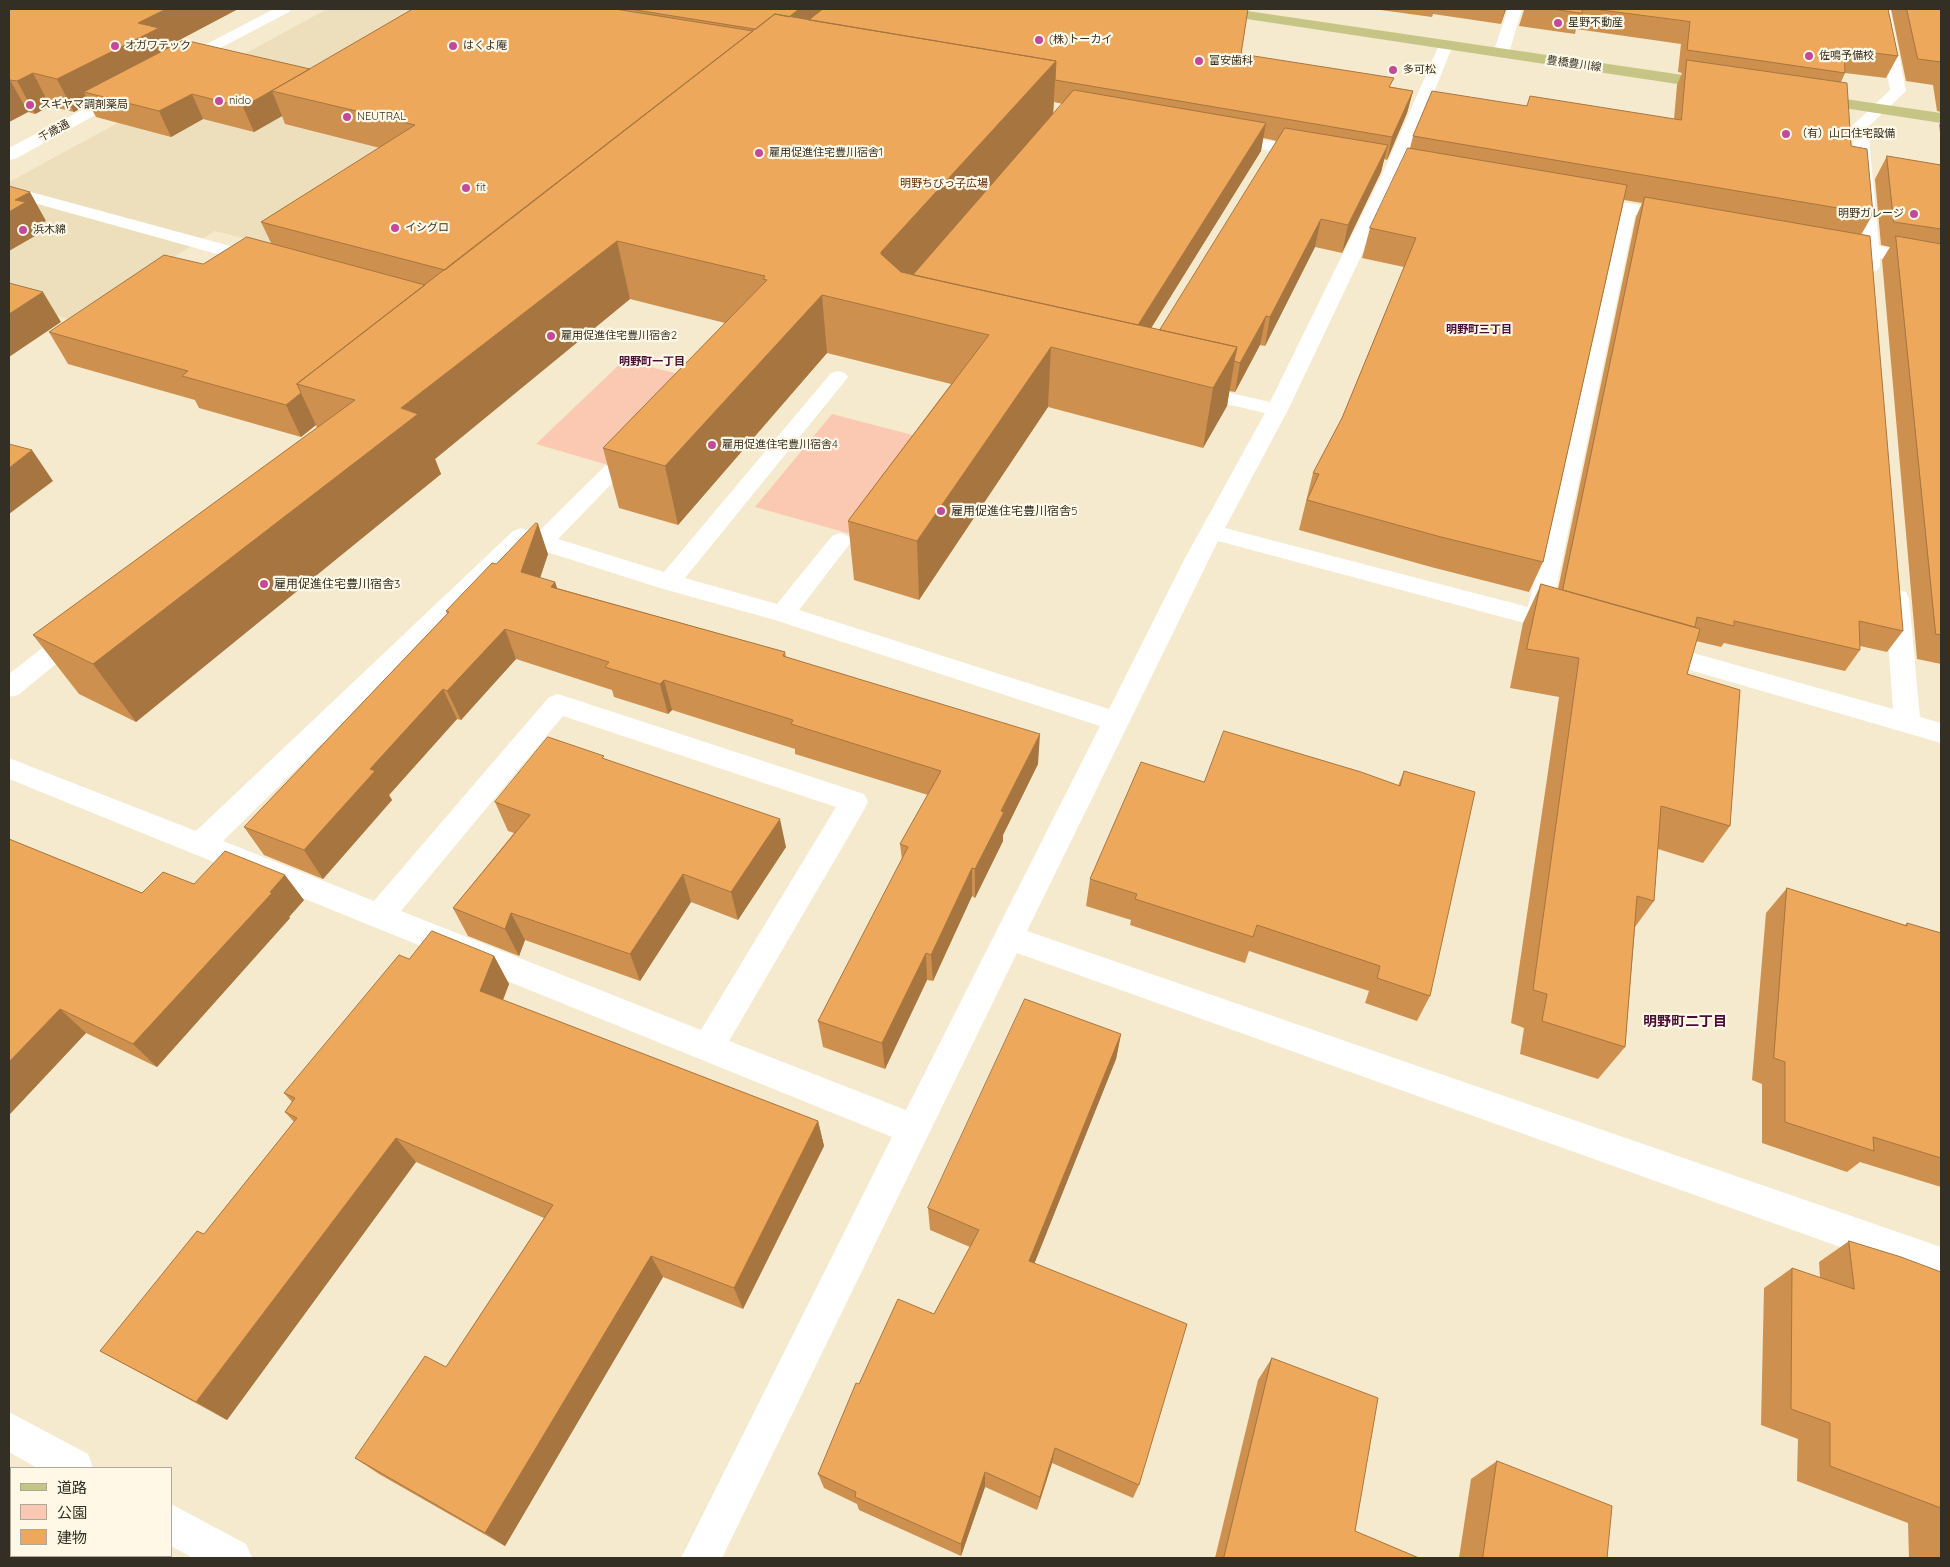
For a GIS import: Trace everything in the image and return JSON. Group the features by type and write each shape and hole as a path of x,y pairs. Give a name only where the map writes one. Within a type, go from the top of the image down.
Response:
{"main road":[{"name":"豊橋豊川線","path":"1207,9 1732,88"},
{"path":"1791,96 1941,118"}],"street":[{"path":"164,72 284,9"},
{"path":"1501,54 1515,9"},
{"path":"1873,289 1860,126 1898,91 1883,9"},
{"path":"701,1558 1116,721 1211,532 1277,410 1394,168 1446,45"},
{"name":"千歳通","path":"9,155 138,86"},
{"path":"1206,135 1320,155"},
{"path":"1264,163 1274,147"},
{"path":"9,191 278,265"},
{"path":"1570,198 1696,220"},
{"path":"1538,617 1628,208"},
{"path":"1822,241 1941,263"},
{"path":"669,582 838,377"},
{"path":"1171,386 1277,410"},
{"path":"542,542 613,471"},
{"path":"1211,532 1538,617 1585,631"},
{"path":"200,845 521,536 669,582 783,614 1116,721"},
{"path":"783,614 840,541"},
{"path":"1896,576 1907,724"},
{"path":"9,688 93,620"},
{"path":"1632,645 1941,733"},
{"path":"379,916 558,704 854,802 707,1048"},
{"path":"9,768 913,1129"},
{"path":"1010,938 1941,1265"},
{"path":"9,1431 72,1467"},
{"path":"172,1525 232,1558"}],"shaded area":[{"path":"327,9 439,9 464,296 215,231 75,321 9,301 9,182"}],"green space":[{"path":"624,360 725,386 642,475 536,444"},
{"path":"832,414 943,443 872,540 755,507"}],"building":[{"path":"9,9 166,9 138,23 159,28 57,79 33,73 17,81 9,80"},
{"path":"413,9 615,9 753,31 445,270 261,222 415,125 272,91"},
{"path":"630,9 799,9 789,17 775,14 756,29"},
{"path":"823,9 1248,9 1241,54 1394,78 1389,87 1413,91 1392,137 1055,80 1056,61 809,20"},
{"path":"1553,9 1582,9 1582,13"},
{"path":"1594,9 1888,9 1898,56 1844,49 1845,73 1687,50 1690,22"},
{"path":"1907,9 1941,9 1941,62 1918,59"},
{"path":"775,14 1056,61 881,254 901,272 1237,347 1213,388 1051,347 917,541 848,521 989,335 822,295 665,466 603,448 767,280 763,279 765,276 617,241 401,408 418,414 93,664 33,635 355,400 297,384"},
{"path":"184,40 310,69 243,107 192,94 159,111 84,92"},
{"path":"1687,60 1847,83 1851,146 1867,149 1873,214 1413,136 1432,91 1527,106 1530,96 1681,120"},
{"path":"1074,90 1266,123 1138,325 913,275"},
{"path":"1285,128 1388,145 1348,225 1321,219 1270,317 1266,316 1240,363 1234,361 1237,347 1160,330"},
{"path":"1408,148 1627,185 1543,562 1441,537 1307,500 1319,474 1313,473 1342,418 1416,238 1370,228"},
{"path":"1887,156 1941,165 1941,229 1894,222"},
{"path":"9,186 30,192 15,200 26,202 9,212"},
{"path":"1645,197 1870,236 1903,631 1859,621 1860,650 1734,621 1734,626 1697,617 1695,627 1563,590"},
{"path":"1896,236 1941,244 1941,635 1936,634"},
{"path":"247,237 425,285 297,384 301,393 286,405 182,376 188,371 49,332 164,255 203,264"},
{"path":"9,283 43,292 9,314"},
{"path":"9,444 32,450 9,468"},
{"path":"536,523 538,524 521,572 555,582 551,587 785,652 783,656 1040,734 1001,811 1004,812 975,869 972,868 931,955 926,953 882,1043 818,1021 908,847 900,844 941,771 791,724 793,720 664,680 660,684 605,667 609,662 505,629 447,691 443,689 370,769 375,771 304,850 244,827 449,612 446,611 492,563 496,564"},
{"path":"1541,584 1700,629 1687,674 1740,690 1730,826 1661,806 1654,901 1637,896 1625,1047 1542,1021 1547,994 1533,990 1579,658 1527,649"},
{"path":"1224,731 1361,772 1400,786 1404,771 1475,792 1430,996 1377,978 1380,966 1257,925 1253,937 1135,899 1137,894 1090,879 1141,762 1204,782"},
{"path":"548,737 604,756 602,758 780,819 731,892 683,874 630,954 511,913 505,929 453,908 530,815 495,802"},
{"path":"9,839 142,893 163,872 194,884 225,851 285,875 270,892 272,893 133,1044 60,1009 9,1062"},
{"path":"1787,888 1907,926 1907,923 1941,933 1941,1158 1873,1137 1874,1151 1785,1122 1785,1062 1774,1058"},
{"path":"432,931 494,956 480,991 818,1121 734,1288 651,1256 485,1533 355,1458 425,1356 446,1367 553,1205 396,1138 196,1402 100,1351 197,1231 204,1234 297,1118 285,1112 295,1098 284,1093 399,955 409,959"},
{"path":"1025,999 1121,1034 1029,1261 1187,1324 1139,1485 1055,1448 1040,1497 985,1472 961,1544 855,1497 856,1492 818,1474 856,1383 859,1384 898,1299 934,1314 979,1230 928,1208"},
{"path":"1849,1241 1941,1272 1941,1508 1830,1466 1830,1423 1791,1409 1792,1268 1854,1289"},
{"path":"1272,1358 1378,1398 1355,1531 1419,1558 1224,1558"},
{"path":"1497,1461 1612,1506 1607,1558 1483,1558"}],"place":[{"name":"星野不動産","path":"1558,23"},
{"name":"(株)トーカイ","path":"1039,40"},
{"name":"オガワテック","path":"115,46"},
{"name":"はくよ庵","path":"453,46"},
{"name":"佐鳴予備校","path":"1809,56"},
{"name":"富安歯科","path":"1199,61"},
{"name":"多可松","path":"1393,70"},
{"name":"nido","path":"219,101"},
{"name":"スギヤマ調剤薬局","path":"30,105"},
{"name":"NEUTRAL","path":"347,117"},
{"name":"（有）山口住宅設備","path":"1786,134"},
{"name":"雇用促進住宅豊川宿舎1","path":"759,153"},
{"name":"fit","path":"466,188"},
{"name":"明野ガレージ","path":"1914,214"},
{"name":"イシグロ","path":"395,228"},
{"name":"浜木綿","path":"23,230"},
{"name":"雇用促進住宅豊川宿舎2","path":"551,336"},
{"name":"雇用促進住宅豊川宿舎4","path":"712,445"},
{"name":"雇用促進住宅豊川宿舎5","path":"941,511"},
{"name":"雇用促進住宅豊川宿舎3","path":"264,584"}],"district":[{"name":"明野町三丁目","path":"1479,330"},
{"name":"明野町一丁目","path":"652,362"},
{"name":"明野町二丁目","path":"1685,1022"}],"park label":[{"name":"明野ちびっ子広場","path":"944,184"}]}
